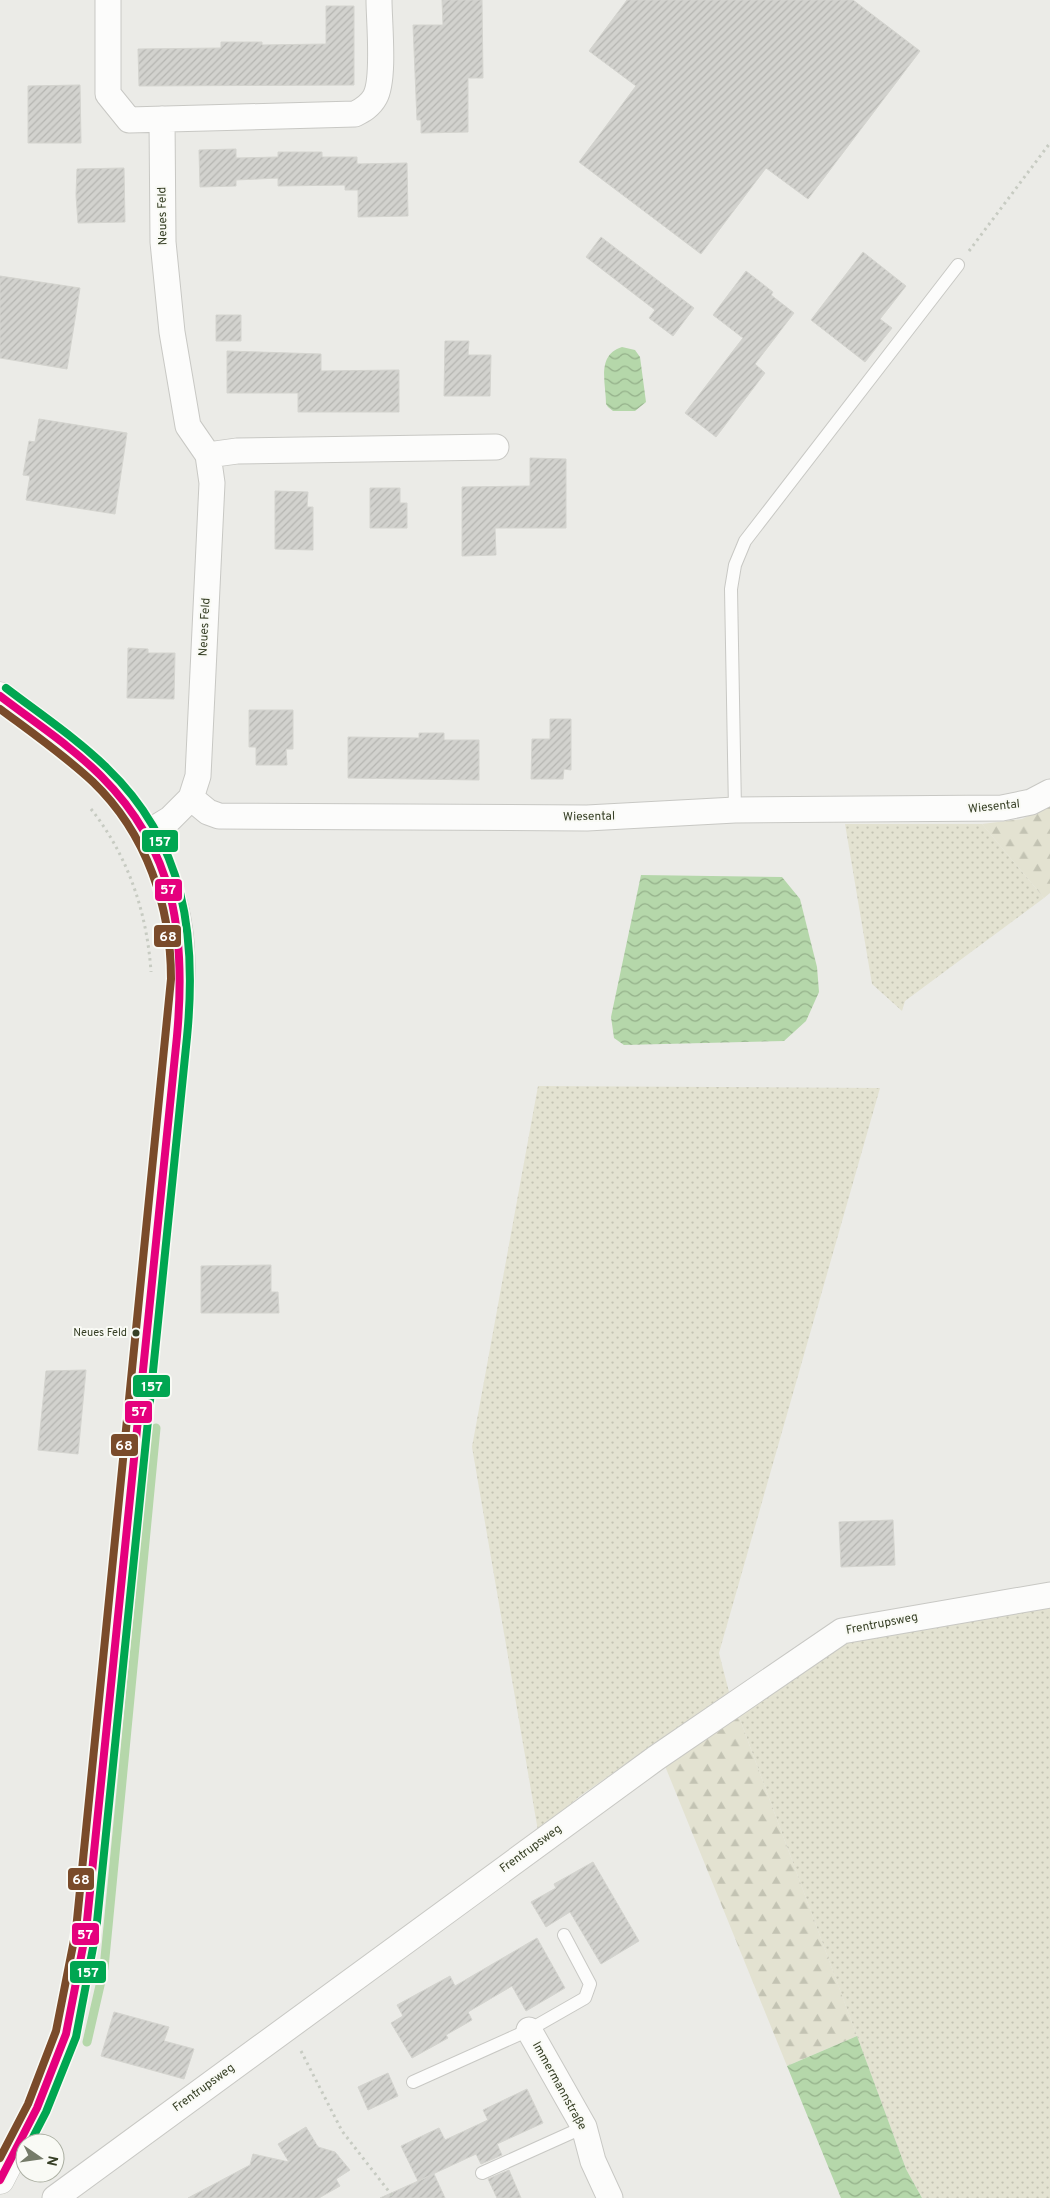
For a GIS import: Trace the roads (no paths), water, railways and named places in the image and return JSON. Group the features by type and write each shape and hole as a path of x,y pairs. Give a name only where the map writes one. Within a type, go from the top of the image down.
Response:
{"main road":[{"path":"0,696 72,751 102,777 125,805 144,835 157,860 175,914 180,940 181,984 98,1833 86,1931 66,2034 38,2108 0,2180"}],"street":[{"path":"108,0 108,94 129,120 354,114 366,108 376,96 380,80 379,0"},
{"name":"Neues Feld","path":"162,119 163,242 172,332 188,426 208,455 212,483 198,776 191,798"},
{"path":"208,455 237,451 496,448"},
{"name":"Wiesental","path":"191,798 208,812 219,816 587,818 735,810 1002,808 1031,802 1050,792"},
{"path":"144,835 170,819 191,798"},
{"name":"Frentrupsweg","path":"54,2198 656,1758 842,1631 1050,1595"},
{"name":"Immermannstraße","path":"529,2030 584,2127 593,2161 610,2198"}],"lane":[{"path":"735,810 731,589 735,565 746,541 958,265"},
{"path":"413,2082 529,2030 585,1998 590,1984 564,1935"},
{"path":"482,2173 584,2127"}],"water":[{"path":"622,347 635,350 640,357 646,402 635,411 613,411 606,404 604,371 606,363 614,351"},
{"path":"641,875 782,877 800,899 817,967 819,992 806,1021 784,1041 624,1045 614,1038 611,1017"},
{"path":"857,2036 906,2169 922,2198 841,2198 787,2066"}],"waterway":[{"path":"87,2042 104,1968 156,1428"}],"place":[{"name":"Neues Feld","path":"136,1333"}]}
